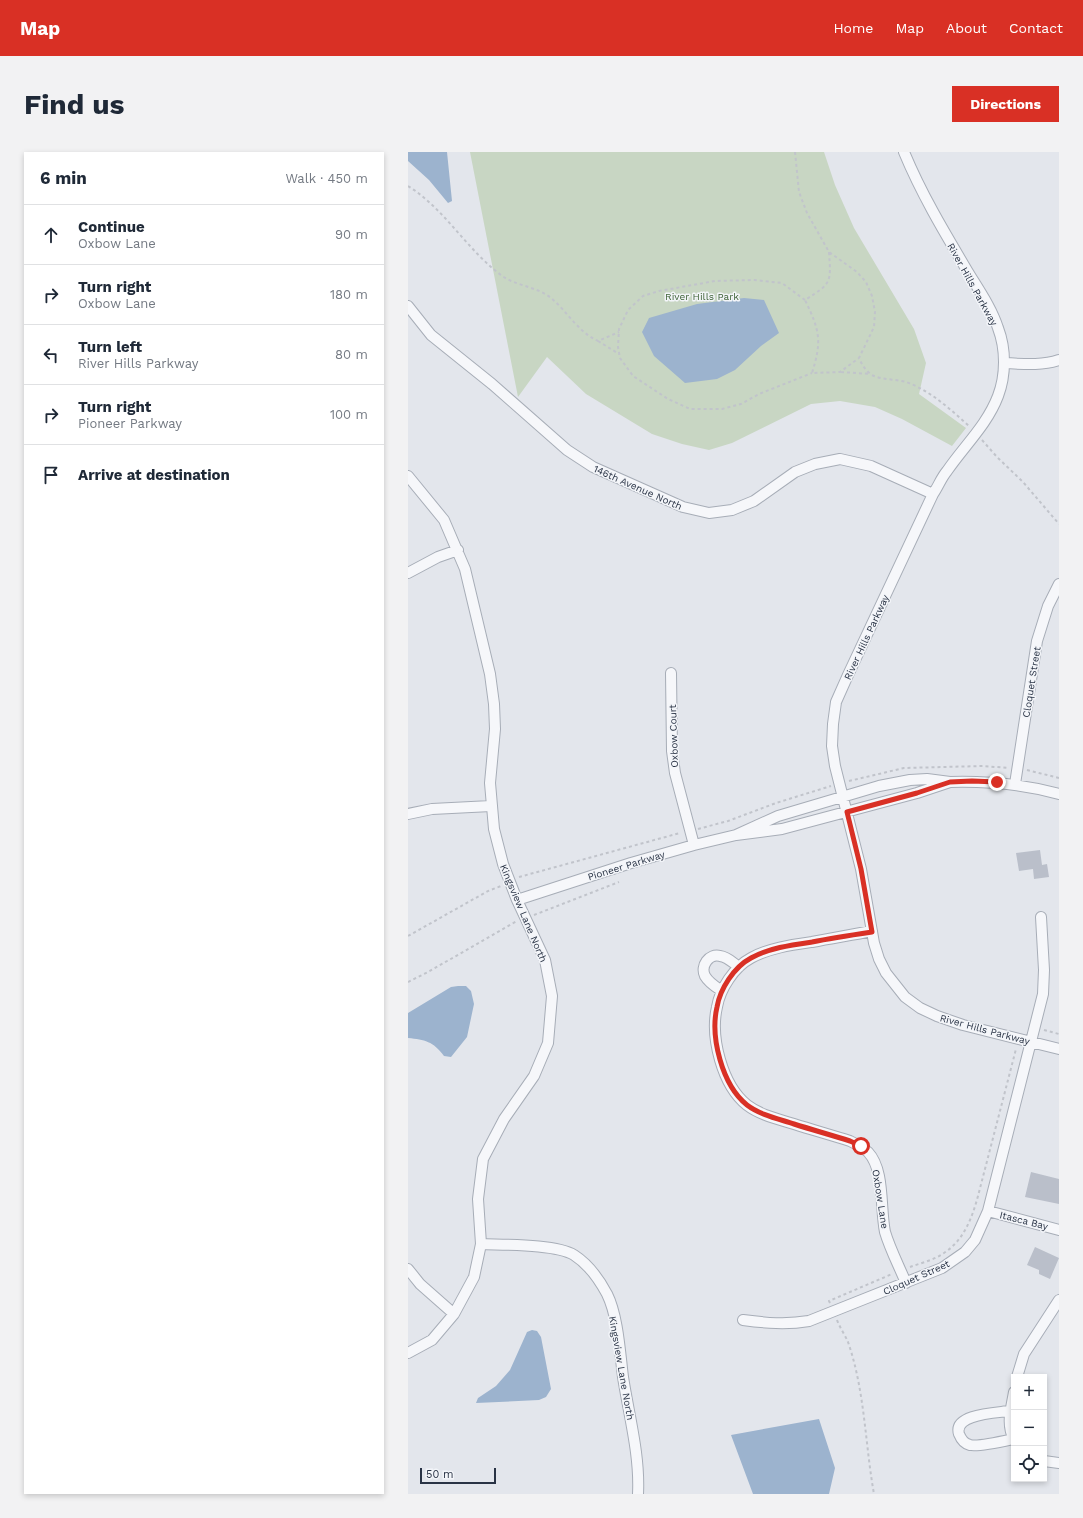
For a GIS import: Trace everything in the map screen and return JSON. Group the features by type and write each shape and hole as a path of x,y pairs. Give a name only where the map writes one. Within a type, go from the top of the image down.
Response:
{"street":[{"name":"River Hills Parkway","path":"904,152 936,218 989,307 998,327 1004,348 1005,363 999,395 989,415 946,471 933,494 836,702 832,746 835,766 861,869 872,932 879,959 894,985 905,997 920,1008 937,1016 1059,1049"},
{"name":"146th Avenue North","path":"408,306 431,335 492,384 566,450 593,467 653,495 683,507 709,513 732,510 754,501 795,472 815,464 840,459 871,466 933,494"},
{"path":"1005,363 1051,363 1059,360"},
{"name":"Kingsview Lane North","path":"408,476 444,520 458,550 467,577 490,674 494,704 495,729 490,783 494,828 503,864 517,900 545,960 552,996 548,1043 534,1076 504,1119 483,1159 478,1199 481,1244 547,1248 573,1255 591,1270 607,1295 615,1321 634,1437 638,1472 638,1494"},
{"path":"408,573 458,550"},
{"name":"Cloquet Street","path":"1015,784 1037,641 1046,612 1059,584"},
{"name":"Oxbow Court","path":"671,673 672,750 674,773 694,844"},
{"name":"Pioneer Parkway","path":"736,835 778,816 843,796 910,780 927,779 950,782 972,781 1015,784 1059,794"},
{"name":"Pioneer Parkway","path":"517,900 694,844 736,835 782,829 917,793 950,782"},
{"path":"408,814 432,808 491,806"},
{"name":"Cloquet Street","path":"743,1320 773,1324 792,1324 809,1321 942,1268 965,1252 975,1240 988,1211 1045,985 1041,917"},
{"name":"Oxbow Lane","path":"872,932 781,947 750,958 739,967 722,991 717,1007 715,1024 720,1063 732,1089 747,1105 757,1111 778,1119 850,1141 861,1146 874,1161 877,1170 882,1216 886,1233 906,1283"},
{"path":"722,991 709,982 704,975 706,961 712,956 719,955 739,967"},
{"name":"Itasca Bay","path":"988,1211 1059,1230"},
{"path":"408,1353 432,1340 454,1314 474,1277 481,1244"},
{"path":"408,1269 420,1284 454,1314"},
{"path":"1018,1374 1024,1354 1059,1300"},
{"path":"1011,1403 1009,1411 1011,1430"},
{"path":"1009,1411 965,1419 960,1425 959,1434 963,1441 970,1445 1011,1440"},
{"path":"1047,1461 1059,1463"}],"path":[{"path":"795,152 798,186 802,201 829,252 829,280 824,288 806,300"},
{"path":"408,186 423,196 438,210 480,256 502,276 541,292 550,298 592,338 619,354"},
{"path":"829,252 858,272 866,282 872,296 875,312 874,327 859,358 840,372"},
{"path":"812,373 818,354 819,338 816,322 806,300 782,283 754,280 714,281 659,291 643,296 628,310 619,332 618,347 620,358 633,376 668,399 690,409 722,409 741,404 759,394 812,373 840,372 871,374"},
{"path":"598,341 619,332"},
{"path":"859,358 866,370 871,374 876,377 905,382 917,387 944,403 967,424"},
{"path":"980,438 1032,492 1059,524"},
{"path":"408,936 488,891 510,882 521,875 728,821 776,803 839,784 904,768 983,766 1037,772 1059,778"},
{"path":"408,982 516,922 619,882"},
{"path":"1042,1030 1059,1034"},
{"path":"908,1268 945,1253 958,1241 966,1229 973,1214 978,1196 1016,1047"},
{"path":"829,1301 893,1274"},
{"path":"836,1319 847,1342 855,1368 864,1416 874,1494"}],"green space":[{"name":"River Hills Park","path":"470,152 824,152 835,185 854,228 914,329 926,363 919,394 966,428 952,446 902,419 875,407 840,401 811,404 732,443 709,450 682,444 652,434 586,394 547,357 518,397"}],"water":[{"path":"408,152 447,152 452,201 448,203 429,180 408,161"},
{"path":"744,298 764,300 779,333 761,346 735,370 717,379 685,383 654,356 642,332 649,318 697,304"},
{"path":"466,986 471,991 474,1004 467,1037 451,1057 444,1056 436,1047 428,1042 408,1038 408,1013 451,987"},
{"path":"532,1330 537,1331 541,1337 551,1389 546,1397 539,1400 476,1403 478,1398 496,1386 510,1370 527,1332"},
{"path":"819,1419 835,1468 829,1494 753,1494 731,1435"}],"building":[{"path":"1040,850 1042,865 1047,864 1049,877 1034,879 1033,869 1019,871 1016,853"},
{"path":"1031,1172 1059,1179 1059,1204 1025,1197"},
{"path":"1035,1247 1059,1258 1050,1279 1039,1274 1039,1270 1027,1265"}],"route":[{"path":"861,1146 850,1141 768,1116 747,1105 738,1097 732,1089 720,1063 715,1024 717,1007 722,991 739,967 750,958 781,947 872,932 866,892 847,812 929,790 950,782 997,782"}]}
